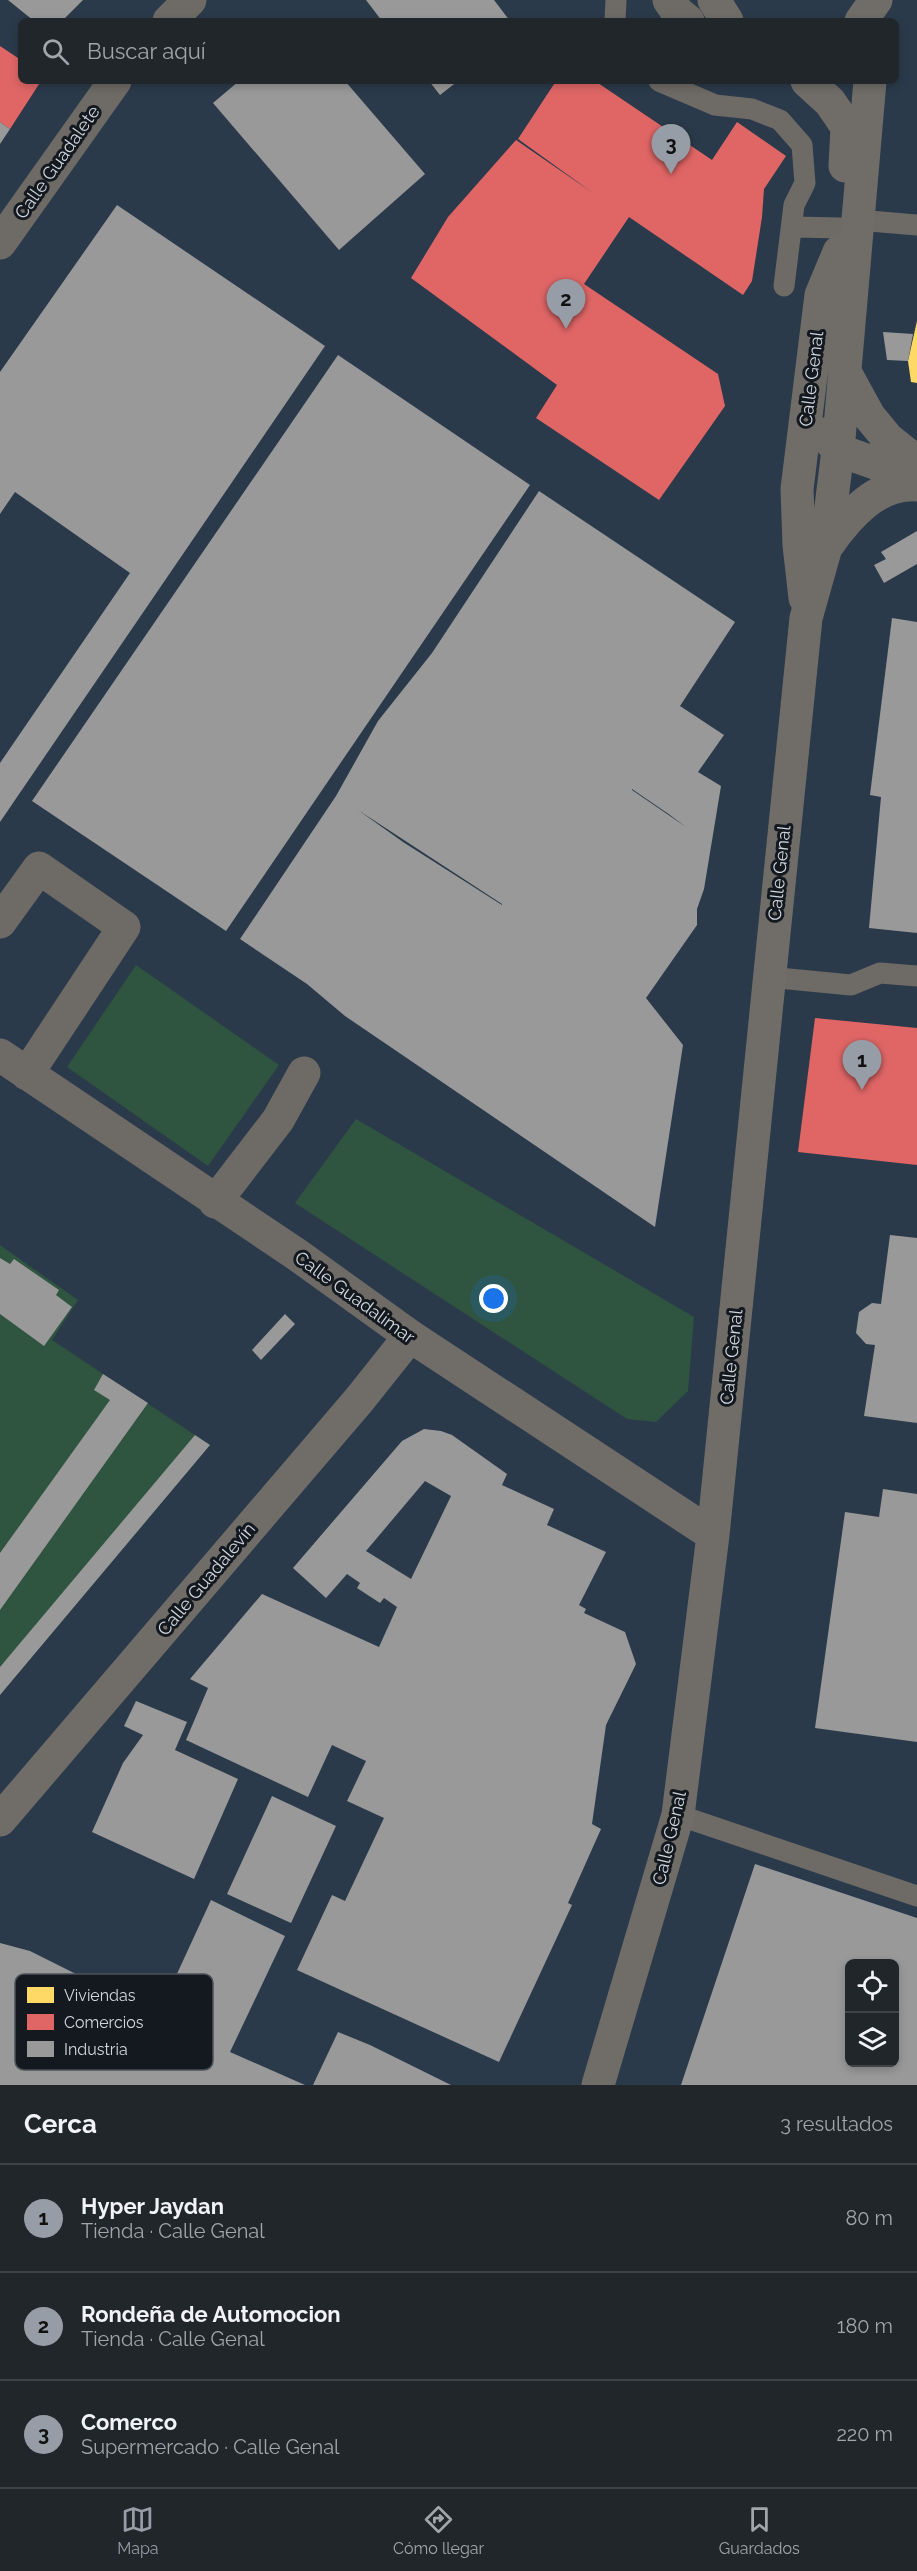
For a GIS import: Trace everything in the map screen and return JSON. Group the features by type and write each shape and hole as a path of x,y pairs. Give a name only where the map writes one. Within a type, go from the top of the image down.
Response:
{"main road":[{"path":"714,0 725,18"},
{"name":"Calle Genal","path":"598,2085 678,1815 713,1535 806,618 826,547 838,450 845,372 847,127 830,102 810,84"},
{"name":"Calle Genal","path":"838,450 821,431 846,233 870,84"},
{"name":"Calle Genal","path":"806,618 799,545 797,489 821,295 846,233"},
{"path":"845,372 869,416 888,439 917,462"},
{"path":"838,450 917,478"},
{"path":"826,547 852,513 882,491 905,484 917,485"},
{"name":"Calle Guadalimar","path":"410,1336 713,1535"},
{"name":"Calle Guadalevín","path":"0,1820 359,1400 410,1336"}],"street":[{"path":"172,18 190,0"},
{"path":"669,0 684,18"},
{"name":"Calle Guadalete","path":"0,243 113,84"},
{"path":"0,921 39,868 124,927 27,1074"},
{"name":"Calle Guadalimar","path":"0,1055 215,1202 296,1254 410,1336"},
{"path":"215,1202 278,1120 304,1073"}],"lane":[{"path":"615,18 616,0"},
{"path":"666,84 715,105 752,109 780,120 802,145 805,183 794,205 784,285"},
{"path":"793,227 846,233 917,225"},
{"path":"768,977 851,985 880,973 917,976"},
{"path":"678,1815 917,1896"}],"shaded area":[{"path":"0,0 917,0 917,2085 0,2085"}],"green space":[{"path":"136,965 279,1065 208,1166 67,1067"},
{"path":"356,1119 694,1317 688,1391 656,1422 627,1419 295,1203"},
{"path":"0,1245 78,1300 52,1340 210,1445 0,1695"}],"building: Viviendas":[{"path":"917,321 917,383 911,382 908,361"}],"building: Comercios":[{"path":"0,46 18,58 18,84 39,84 10,129 0,122"},
{"path":"554,84 599,84 712,160 737,122 786,156 764,189 752,281 743,295 629,217 584,284 718,374 725,406 659,500 536,418 557,385 411,278 448,217 516,140 593,193 518,139"},
{"path":"815,1018 917,1028 917,1165 798,1152"}],"building: Industria":[{"path":"8,0 83,0 65,18 30,18"},
{"path":"366,0 494,0 508,18 380,18"},
{"path":"235,84 348,84 425,174 339,250 213,103"},
{"path":"431,84 454,84 440,95"},
{"path":"0,122 10,129 0,144"},
{"path":"117,205 325,346 0,822 0,763 130,573 15,492 0,514 0,372"},
{"path":"883,332 913,334 908,361 887,360"},
{"path":"338,355 530,485 226,931 32,801"},
{"path":"539,491 735,622 680,706 724,735 698,772 721,786 704,889 697,909 697,925 646,998 683,1045 655,1227 345,1016 307,984 240,939 336,796 378,721 432,653","holes":["632,790 670,815 686,827","358,810 502,904 502,905 403,842"]},
{"path":"917,531 917,564 884,583 874,565 886,559 881,552"},
{"path":"892,618 917,622 917,933 869,928 881,797 870,795"},
{"path":"890,1235 917,1238 917,1423 864,1416 875,1345 866,1344 856,1333 859,1312 872,1303 881,1304"},
{"path":"0,1258 10,1264 14,1259 59,1290 56,1295 72,1307 44,1346 0,1314"},
{"path":"285,1314 295,1324 261,1360 252,1350"},
{"path":"103,1374 148,1403 0,1610 0,1553 110,1400 94,1390"},
{"path":"424,1429 452,1435 507,1474 502,1485 554,1509 547,1525 606,1552 579,1605 586,1609 584,1613 625,1632 636,1664 606,1725 592,1824 601,1829 568,1903 572,1905 499,2062 297,1970 332,1895 345,1901 384,1818 347,1801 366,1761 332,1745 308,1797 186,1740 208,1688 190,1679 262,1594 379,1647 397,1607 384,1598 380,1603 357,1588 360,1583 347,1574 326,1598 293,1568 402,1441","holes":["425,1481 451,1496 411,1579 366,1551"]},
{"path":"195,1435 210,1445 0,1695 0,1667"},
{"path":"883,1489 917,1494 917,1742 815,1728 845,1512 879,1517"},
{"path":"136,1701 187,1722 175,1750 238,1779 194,1879 92,1832 123,1763 143,1735 124,1726"},
{"path":"272,1796 336,1826 291,1923 227,1894"},
{"path":"755,1864 917,1918 917,2085 681,2085"},
{"path":"211,1900 285,1936 230,2052 305,2085 0,2085 0,1943 30,1951 76,1974 15,1974 15,2070 213,2070 213,1974 177,1974"},
{"path":"338,2032 370,2045 451,2085 313,2085"}],"place":[{"name":"Comerco","path":"671,174"},
{"name":"Rondeña de Automocion","path":"566,329"},
{"name":"Hyper Jaydan","path":"862,1090"}]}
